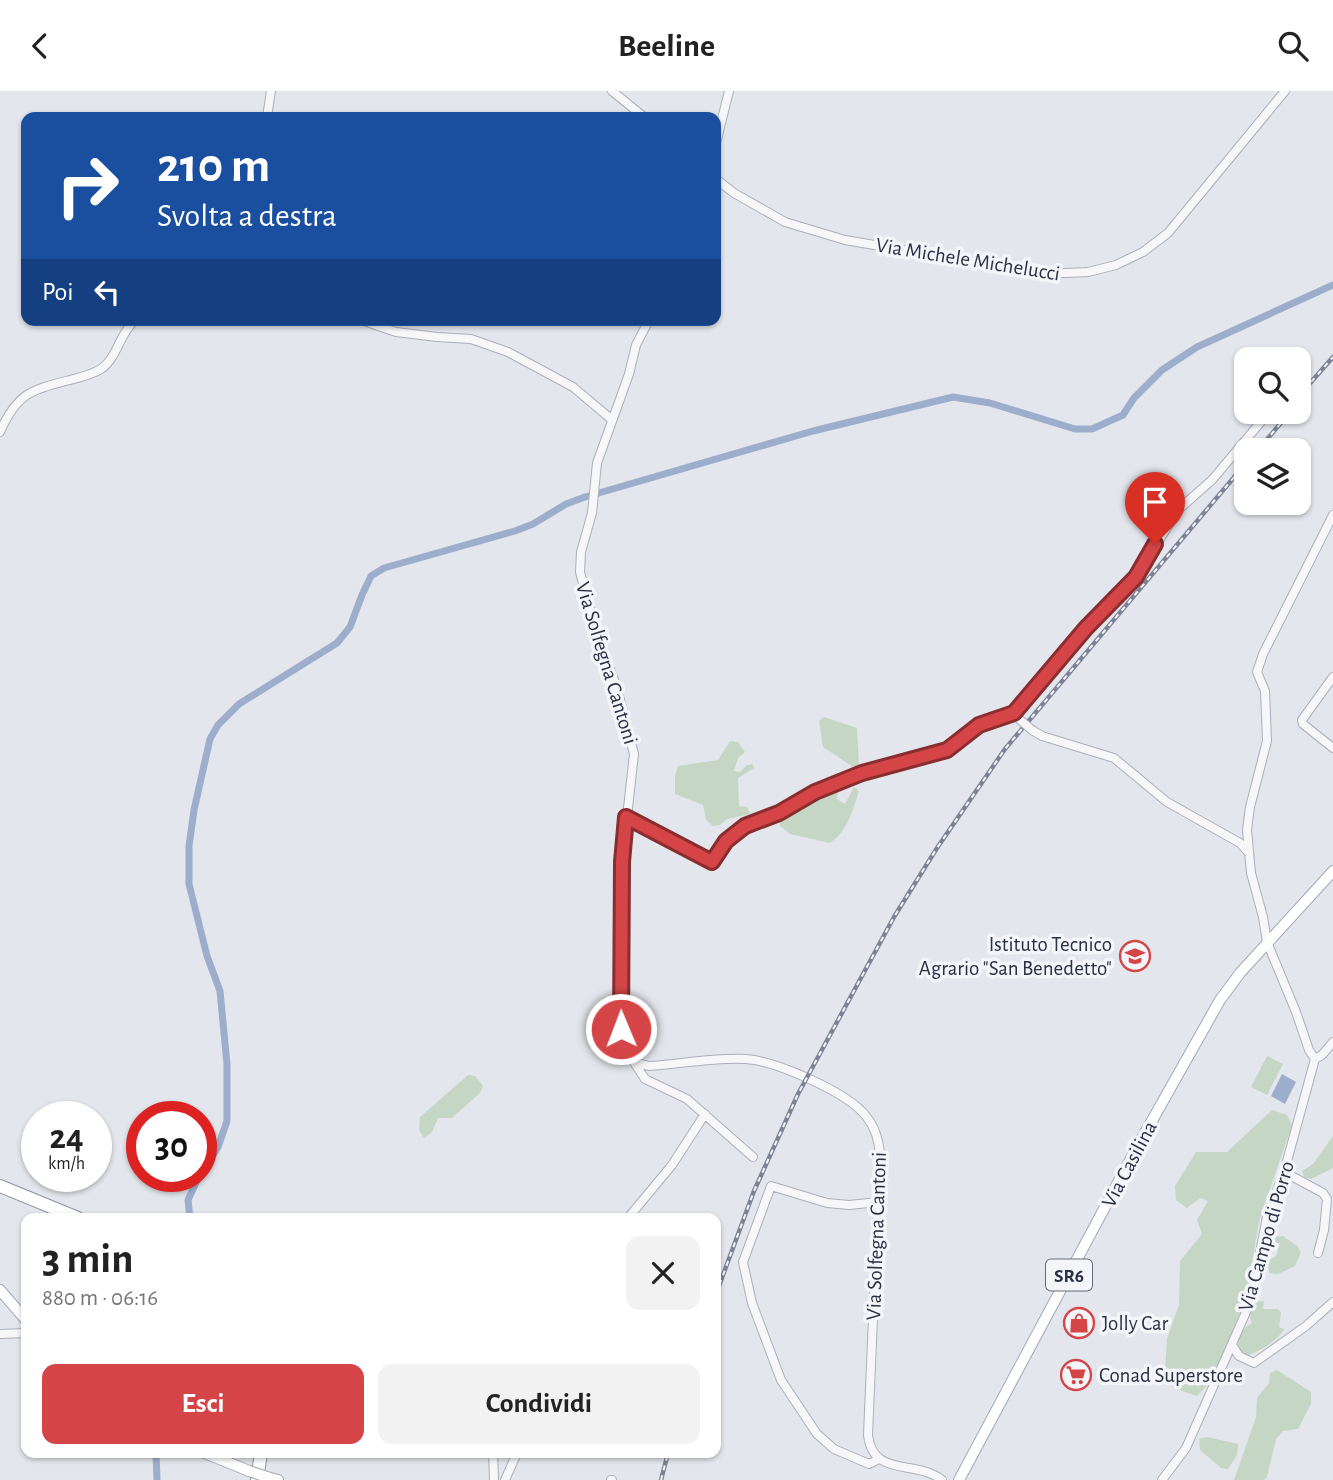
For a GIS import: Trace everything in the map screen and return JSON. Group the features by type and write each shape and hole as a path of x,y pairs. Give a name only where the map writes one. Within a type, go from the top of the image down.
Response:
{"highway":[{"path":"0,1187 65,1213"},
{"path":"261,1458 263,1477"}],"main road":[{"name":"Via Casilina","path":"959,1480 1201,1030 1240,973 1333,871"},
{"path":"0,1290 21,1314"},
{"path":"217,1458 263,1477"}],"street":[{"path":"268,112 271,91"},
{"path":"612,91 637,112"},
{"path":"721,123 729,91"},
{"name":"Via Michele Michelucci","path":"721,183 785,222 833,237 1043,274 1088,272 1116,265 1168,233 1284,91"},
{"path":"0,432 9,412 22,398 41,388 85,376 109,362 130,326"},
{"path":"378,326 396,332 471,339 508,352 573,387 611,419"},
{"name":"Via Solfegna Cantoni","path":"646,326 636,345 629,374 597,463 592,513 580,572 598,639 616,685 634,754 622,874 621,1029 630,1056 638,1063 655,1066 745,1059 771,1063 850,1101 866,1116 878,1137 880,1155 867,1435 869,1448 880,1459"},
{"path":"626,817 712,862 726,841 745,826 779,813 815,792 849,778 947,750 979,725 1016,716 1086,628 1136,577 1178,510 1212,480 1259,424"},
{"path":"1333,515 1263,654 1257,672 1265,691 1267,741 1250,807 1248,852 1267,942 1296,1012 1308,1050 1315,1059 1333,1042"},
{"path":"1333,677 1302,720 1303,724 1333,748"},
{"path":"1016,716 1042,736 1114,758 1167,802 1240,843 1248,852"},
{"path":"630,1056 645,1079 687,1099 753,1157"},
{"name":"Via Campo di Porro","path":"1162,1480 1186,1448 1250,1303 1267,1217 1284,1172 1315,1059"},
{"path":"652,1083 651,1075 655,1066"},
{"path":"632,1213 672,1165 705,1114"},
{"path":"1284,1172 1323,1193 1327,1199 1324,1230 1318,1253"},
{"path":"879,1202 849,1205 827,1203 771,1185 743,1262 752,1303 781,1380 817,1434 834,1449 869,1464 880,1459 896,1466 921,1469 942,1480"},
{"path":"1232,1345 1239,1356 1254,1363 1307,1326 1333,1302"},
{"path":"0,1334 21,1333"},
{"path":"493,1458 495,1480"},
{"path":"505,1480 515,1458"}],"green space":[{"path":"824,717 857,728 859,765 853,767 823,747 819,721"},
{"path":"730,741 738,742 745,752 738,758 734,771 740,772 747,765 753,764 754,768 738,778 739,806 747,807 750,814 727,819 720,825 713,826 706,820 703,805 675,794 675,776 678,766 718,760"},
{"path":"838,787 837,799 845,804 854,787 859,791 845,827 830,843 790,834 780,826 780,818 824,789"},
{"path":"1267,1056 1283,1064 1267,1095 1251,1087"},
{"path":"468,1075 475,1076 483,1086 480,1093 452,1118 438,1118 432,1132 424,1138 419,1130 420,1117"},
{"path":"1272,1110 1287,1115 1292,1125 1259,1221 1247,1294 1214,1378 1197,1396 1173,1388 1165,1368 1167,1339 1179,1305 1180,1261 1202,1234 1197,1220 1208,1201 1200,1198 1187,1208 1176,1200 1175,1186 1196,1152 1227,1152"},
{"path":"1333,1136 1333,1168 1311,1179 1304,1177 1302,1171 1313,1164"},
{"path":"1283,1236 1301,1252 1295,1266 1278,1274 1270,1273 1266,1262 1276,1256 1280,1243 1272,1244 1268,1241 1271,1237"},
{"path":"1264,1301 1263,1309 1278,1309 1281,1313 1279,1327 1284,1329 1268,1345 1246,1356 1238,1349 1239,1338 1252,1323 1250,1317 1253,1302"},
{"path":"1277,1370 1311,1392 1311,1404 1298,1429 1283,1431 1276,1439 1264,1480 1234,1480 1256,1417 1257,1398 1269,1383 1270,1373"},
{"path":"1207,1437 1238,1444 1237,1455 1228,1469 1221,1468 1200,1450 1199,1439"}],"water":[{"path":"1282,1074 1296,1082 1285,1104 1271,1096"}],"waterway":[{"path":"217,1149 227,1121 227,1064 220,991 207,956 189,884 189,846 194,810 210,739 218,725 239,704 337,643 350,627 371,576 384,568 515,531 585,497 813,431 953,397 990,403 1075,429 1092,429 1123,415 1134,398 1162,370 1197,347 1333,285"},
{"path":"189,1213 188,1200 192,1192"},
{"path":"156,1458 157,1480"}],"railway":[{"path":"1311,382 1333,357"},
{"path":"1268,438 1280,424"},
{"path":"721,1280 754,1191 798,1094 894,917 937,848 1005,749 1234,477"},
{"path":"661,1480 667,1458"}],"place":[{"name":"Istituto Tecnico Agrario \"San Benedetto\"","path":"1135,956"},
{"name":"Jolly Car","path":"1079,1323"},
{"name":"Conad Superstore","path":"1076,1375"}],"route":[{"path":"621,1029 622,862 626,817 712,862 734,833 779,813 815,792 862,773 947,750 979,725 1014,713 1086,628 1136,577 1155,544"}]}
